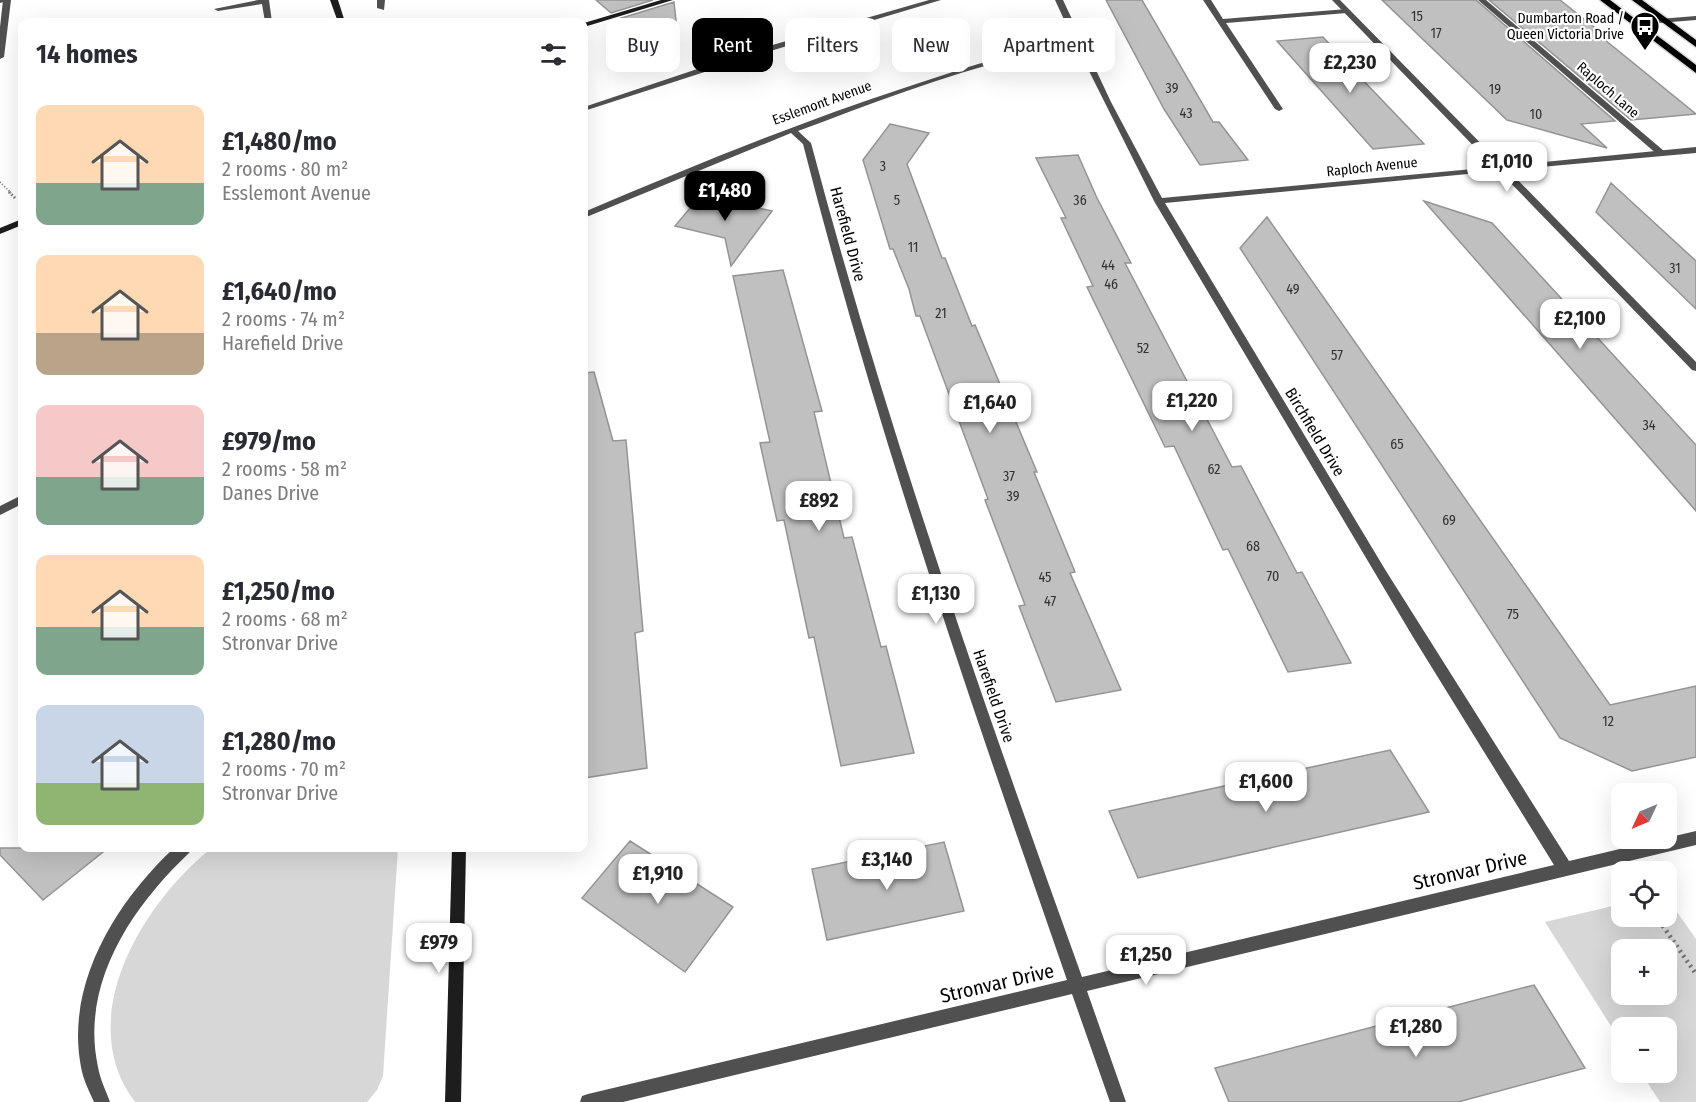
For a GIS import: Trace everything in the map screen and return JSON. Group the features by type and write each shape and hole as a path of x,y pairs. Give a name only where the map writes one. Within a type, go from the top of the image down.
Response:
{"main road":[{"path":"1604,0 1696,70"},
{"path":"1636,0 1696,44"}],"street":[{"path":"0,1 7,0 0,57"},
{"path":"334,0 341,18"},
{"path":"588,24 669,0"},
{"path":"588,108 751,54 937,0"},
{"name":"Birchfield Drive","path":"1059,0 1067,18"},
{"path":"1207,0 1279,110"},
{"path":"1336,0 1696,368"},
{"name":"Raploch Lane","path":"1482,0 1661,153"},
{"path":"218,9 265,1 268,18"},
{"path":"1221,21 1347,11"},
{"path":"1634,23 1696,18"},
{"name":"Esslemont Avenue","path":"588,213 792,130 914,87 982,66"},
{"name":"Birchfield Drive","path":"1091,72 1117,126 1158,201 1419,639 1565,869"},
{"name":"Harefield Drive","path":"792,130 807,143 839,266 893,447 1076,986 1118,1102"},
{"name":"Raploch Avenue","path":"1158,201 1696,150"},
{"path":"0,231 18,224"},
{"path":"0,512 18,501"},
{"name":"Stronvar Drive","path":"588,1102 1696,838"},
{"path":"102,1102 94,1087 88,1056 86,1018 95,980 109,942 130,908 150,880 180,852"},
{"path":"453,1102 459,852"}],"path":[{"path":"0,182 18,202"},
{"path":"1664,927 1696,974"}],"shaded area":[{"path":"207,852 398,852 383,1076 377,1090 367,1102 135,1102 117,1069 111,1035 113,999 124,964 141,930 162,899 186,871"},
{"path":"1611,906 1611,927 1677,927 1677,912 1696,939 1696,1102 1660,1102 1648,1083 1677,1083 1677,1017 1611,1017 1611,1026 1545,922"}],"building":[{"path":"596,0 653,0 611,13"},
{"path":"1106,0 1142,0 1213,122 1219,122 1248,160 1200,165 1164,109"},
{"path":"1382,0 1476,0 1615,121 1581,124 1607,148 1507,120"},
{"path":"1489,0 1560,0 1599,31 1594,31 1696,114 1631,120"},
{"path":"674,2 676,18 621,18"},
{"path":"1323,37 1424,144 1373,149 1277,41"},
{"path":"890,124 929,133 907,164 942,258 945,258 972,326 975,325 1037,472 1034,472 1075,572 1070,573 1121,690 1056,702 1019,606 1025,605 985,500 988,499 920,316 916,316 909,289 893,249 890,249 863,160"},
{"path":"1078,155 1097,198 1131,263 1125,263 1232,467 1241,466 1297,573 1302,572 1351,663 1288,672 1228,549 1223,550 1174,446 1165,447 1087,287 1093,286 1061,218 1066,218 1036,158"},
{"path":"1611,183 1696,261 1696,309 1596,212"},
{"path":"701,195 772,211 731,266 725,238 675,226"},
{"path":"1424,201 1492,223 1696,445 1696,511"},
{"path":"1267,217 1610,705 1696,686 1696,757 1632,771 1560,738 1240,248"},
{"path":"783,270 822,411 814,412 844,538 852,537 881,647 886,646 914,753 841,766 814,637 809,638 784,520 777,521 760,443 770,442 733,276"},
{"path":"594,372 613,441 626,440 643,631 635,633 647,768 588,777 588,373"},
{"path":"1390,750 1429,812 1138,878 1109,811"},
{"path":"630,841 733,907 685,972 582,898"},
{"path":"944,842 964,911 827,940 812,869"},
{"path":"0,848 18,848 18,852 103,852 43,900 0,855"},
{"path":"1534,985 1585,1068 1458,1102 1229,1102 1215,1068"}],"place":[{"name":"Dumbarton Road / Queen Victoria Drive","path":"1645,52"}]}
